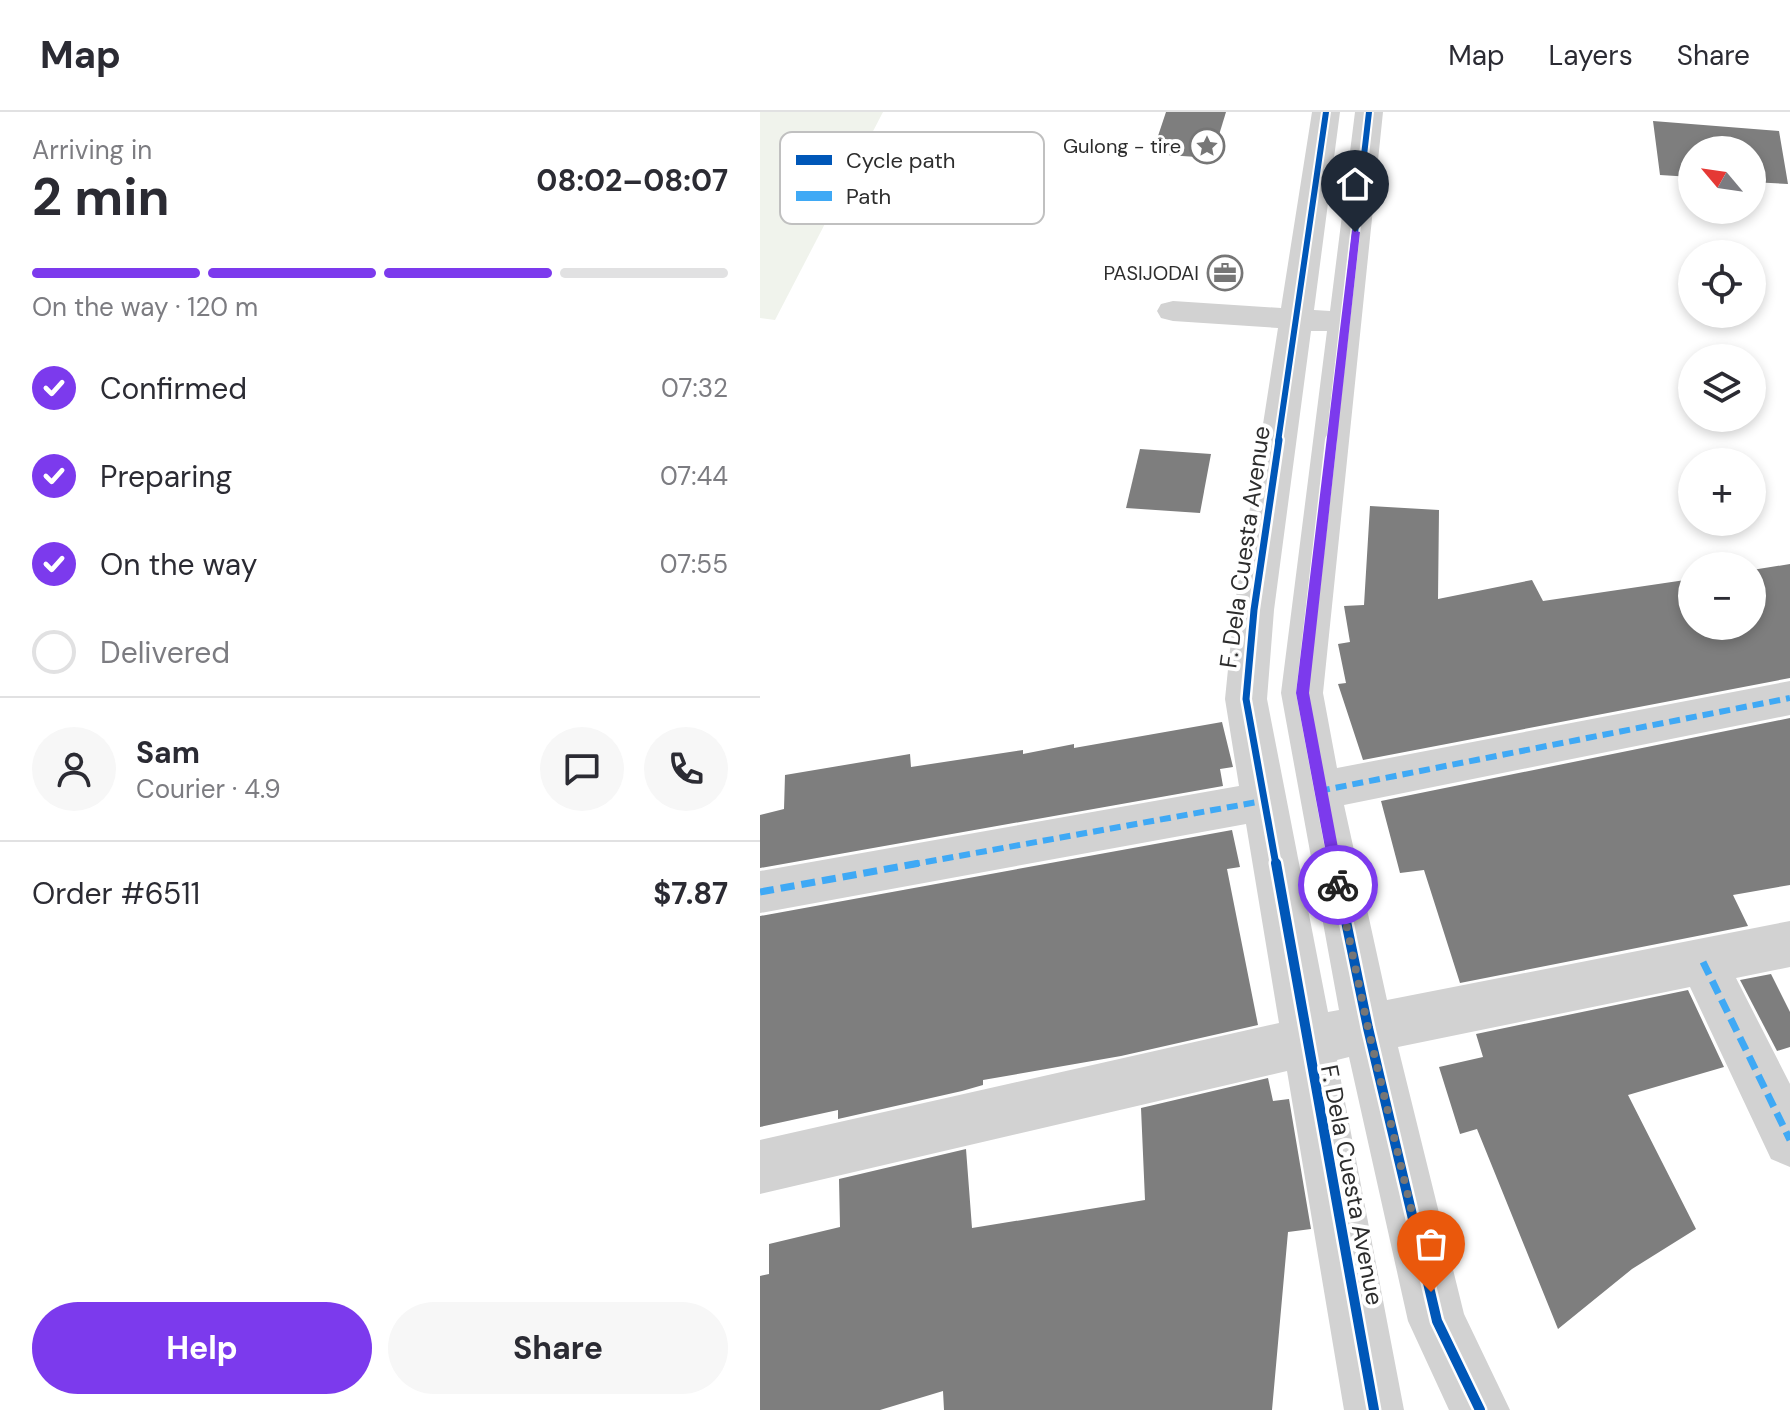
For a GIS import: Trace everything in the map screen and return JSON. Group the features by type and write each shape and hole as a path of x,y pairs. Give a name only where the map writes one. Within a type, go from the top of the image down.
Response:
{"street":[{"name":"F. Dela Cuesta Avenue","path":"1326,112 1254,610 1246,699 1374,1410"},
{"name":"F. Dela Cuesta Avenue","path":"1369,112 1302,693 1368,1028 1437,1321 1480,1410"},
{"path":"1173,311 1345,322"},
{"path":"1319,791 1790,698"},
{"path":"760,892 1263,801"},
{"path":"760,1167 1368,1028 1790,944"},
{"path":"1703,962 1790,1140"}],"shaded area":[{"path":"760,112 883,112 873,132 780,132 780,224 825,224 775,320 760,318"}],"building":[{"path":"1166,112 1226,112 1212,158 1152,154"},
{"path":"1653,121 1779,131 1788,184 1766,183 1766,136 1678,136 1678,176 1660,175"},
{"path":"1140,449 1211,454 1200,513 1126,508"},
{"path":"1370,506 1439,510 1438,599 1532,580 1543,601 1678,581 1678,640 1766,640 1766,568 1790,564 1790,678 1363,760 1338,684 1346,683 1338,644 1350,642 1344,606 1364,605"},
{"path":"1790,718 1790,885 1733,895 1748,926 1460,983 1424,870 1400,873 1381,801"},
{"path":"1222,722 1233,767 1220,769 1223,786 760,868 760,815 784,809 785,775 910,754 911,767 1023,750 1023,754 1074,744 1074,748"},
{"path":"1232,830 1240,867 1227,869 1258,1025 1121,1056 983,1080 983,1085 962,1091 838,1119 838,1110 760,1127 760,916"},
{"path":"1771,974 1790,1012 1790,1047 1777,1051 1740,980"},
{"path":"1688,990 1724,1067 1628,1095 1696,1229 1632,1269 1558,1329 1477,1129 1460,1134 1439,1067 1483,1057 1476,1034"},
{"path":"1268,1078 1273,1101 1289,1099 1311,1229 1288,1232 1272,1410 944,1410 943,1391 880,1410 760,1410 760,1276 769,1274 769,1244 840,1227 839,1179 966,1149 972,1228 1145,1200 1141,1108"}],"marked path":[{"path":"1319,791 1790,698"},
{"path":"760,892 1263,801"},
{"path":"1703,962 1790,1140"}],"cycle path":[{"path":"1326,112 1254,610 1246,699 1374,1410"},
{"path":"1369,112 1302,693 1368,1028 1437,1321 1480,1410"}],"way so far":[{"path":"1338,885 1368,1028 1431,1292"}],"place":[{"name":"Gulong - tire","path":"1207,146"},
{"name":"PASIJODAI","path":"1225,273"}],"route":[{"path":"1338,885 1302,693 1355,232"}]}
